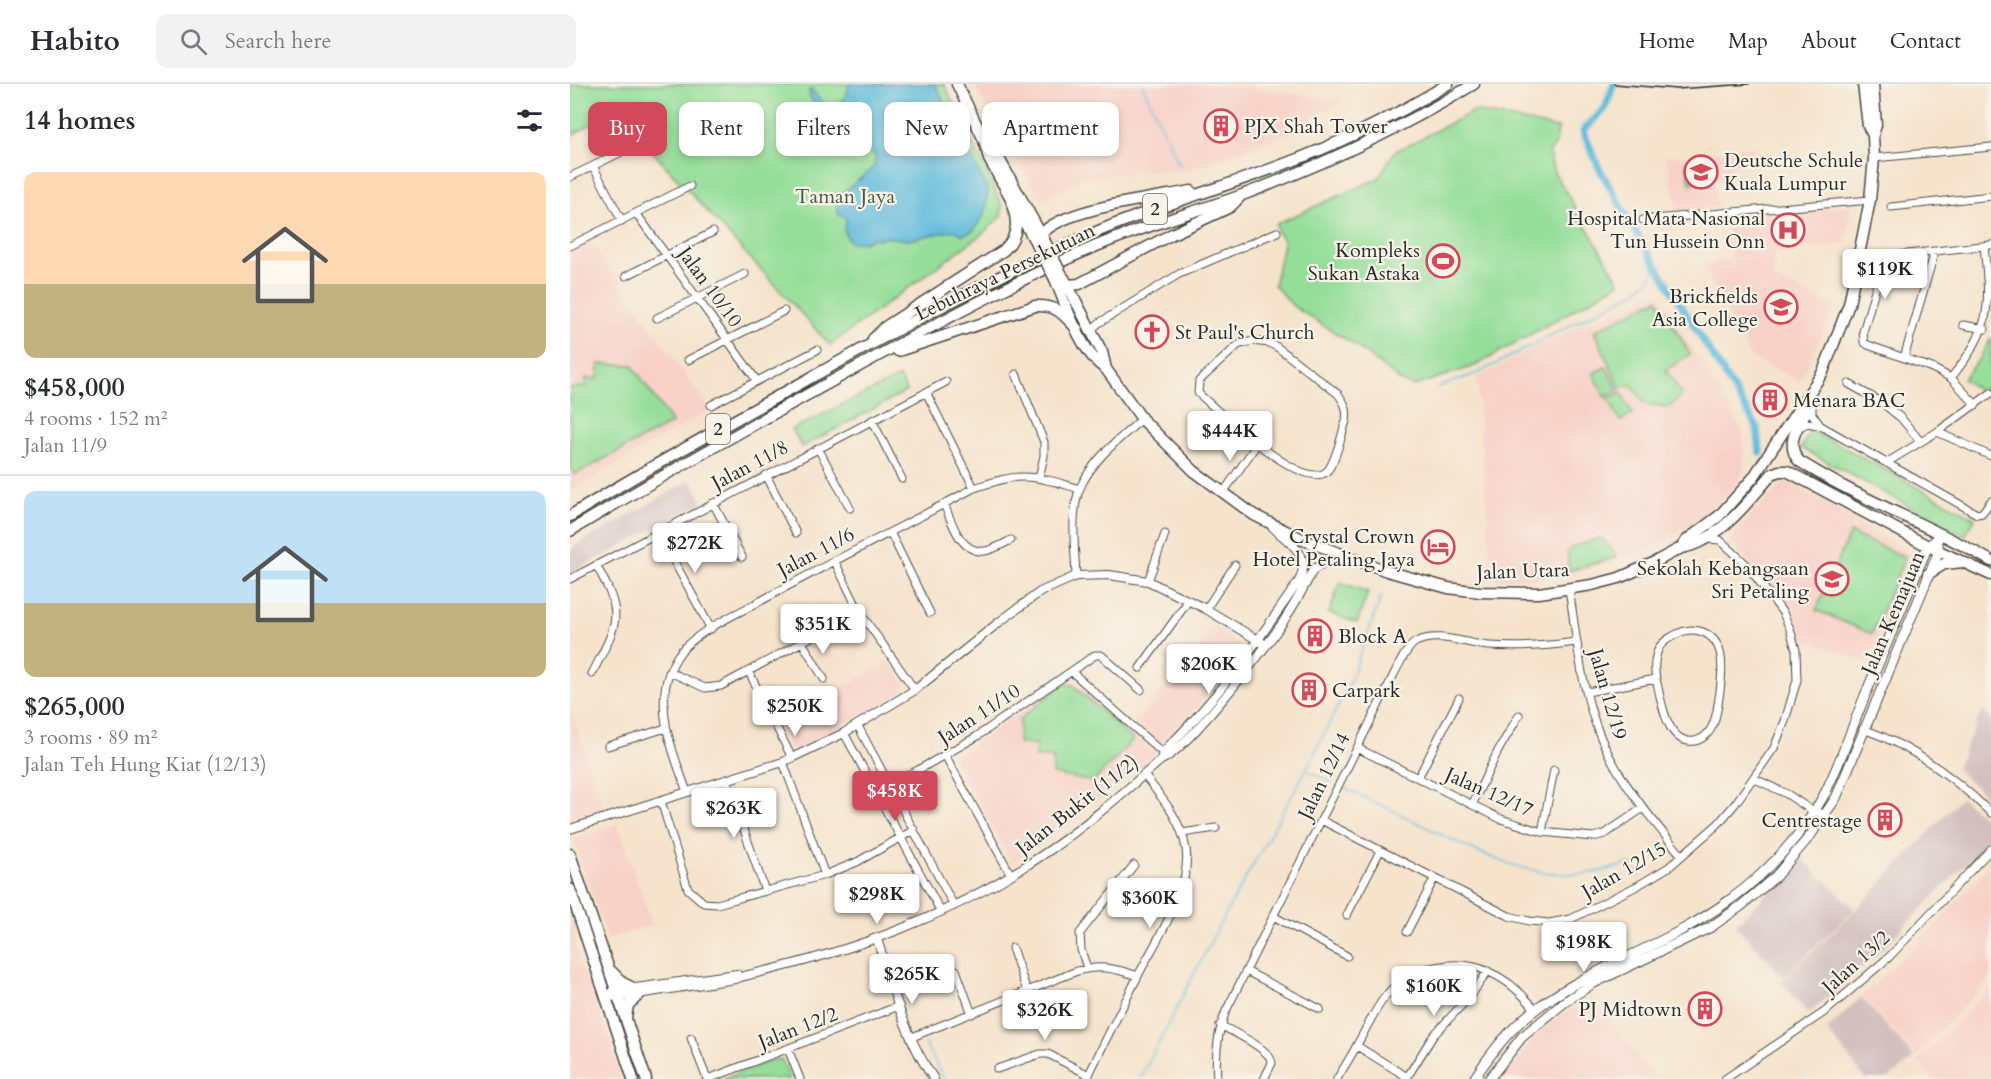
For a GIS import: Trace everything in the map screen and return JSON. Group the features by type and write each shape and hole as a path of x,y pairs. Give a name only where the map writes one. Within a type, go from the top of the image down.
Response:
{"main road":[{"path":"957,84 982,136"},
{"name":"Lebuhraya Persekutuan","path":"570,516 637,474 867,346 1028,262 1119,223 1309,154 1357,132 1448,84"},
{"name":"Lebuhraya Persekutuan","path":"570,531 644,486 875,358 1043,270 1136,231 1242,195 1359,146 1416,118 1474,84"},
{"name":"Jalan Utara","path":"1863,84 1868,126 1873,135"},
{"name":"Jalan Utara","path":"1061,280 1077,328 1098,364 1106,369 1142,419 1180,458 1223,493 1272,525 1370,565 1448,588 1480,592 1539,593 1619,578 1681,548 1687,540 1728,508 1754,478 1823,372 1849,304 1870,200 1875,125 1873,84"},
{"path":"988,156 1010,197 1040,239"},
{"path":"998,156 1061,280 1079,284 1172,234 1230,207 1242,195"},
{"path":"1040,239 1052,224 1077,213 1235,182"},
{"path":"867,346 885,327 1010,244 1015,235 1017,221 1010,197"},
{"name":"Jalan Utara","path":"1061,280 1102,352 1106,369"},
{"path":"875,358 1035,306 1046,305 1055,308 1077,328"},
{"path":"1823,372 1793,438 1792,448 1799,461 1878,506 1974,550 1990,561"},
{"path":"1681,548 1705,539 1737,514 1772,474 1779,471 1794,474 1932,542 1990,561"},
{"path":"1878,506 1932,542 1939,551 1991,574"},
{"name":"Jalan Kemajuan","path":"1474,1079 1490,1055 1535,1009 1611,965 1704,919 1767,870 1814,812 1825,794 1932,542"},
{"name":"Jalan Kemajuan","path":"1489,1079 1522,1037 1566,1001 1592,984 1711,927 1741,906 1776,876 1810,836 1836,798 1939,551"},
{"path":"1928,574 1944,564 1963,562"},
{"path":"1896,623 1902,623 1906,627"},
{"path":"570,854 607,967 633,1079"},
{"path":"570,889 626,1023 645,1079"},
{"path":"607,967 623,983 637,991 628,1005 626,1023"}],"street":[{"path":"1874,159 1991,147"},
{"path":"570,177 612,156"},
{"path":"593,166 622,221"},
{"path":"570,246 690,186"},
{"path":"1891,207 1991,196"},
{"path":"1643,220 1870,200"},
{"name":"Jalan 10/10","path":"636,213 757,381"},
{"path":"626,276 713,232"},
{"path":"1090,331 1179,274 1216,257 1271,237 1277,232"},
{"path":"1951,378 1971,355 1985,329 1990,306 1987,245 1892,255 1883,262 1863,332 1864,342 1868,345 1932,368 1951,378 1976,405"},
{"path":"1904,358 1935,251"},
{"path":"657,318 745,274"},
{"path":"688,360 784,311"},
{"path":"1963,325 1985,329"},
{"path":"1252,341 1277,346 1318,377 1338,394 1345,403 1347,414 1330,468 1323,474 1314,475 1298,471 1257,444 1197,391 1199,381 1238,345 1252,341"},
{"path":"711,405 817,350"},
{"path":"1017,374 1044,442 1044,456 1039,478"},
{"name":"Jalan 11/8","path":"570,579 946,382"},
{"path":"1849,384 1881,402 1901,418 1920,441"},
{"path":"926,392 974,488"},
{"path":"1886,464 1989,397"},
{"path":"1812,400 1812,414 1821,426"},
{"path":"1076,576 1074,535 1080,489 1105,452 1142,419"},
{"path":"872,420 902,479"},
{"path":"1797,428 1808,423 1821,426 1977,514 1982,513 1991,501"},
{"path":"1937,432 1991,456"},
{"path":"1223,493 1257,444"},
{"path":"818,448 850,508"},
{"path":"766,475 796,532"},
{"name":"Jalan 11/6","path":"687,792 666,728 663,703 670,672 675,660 685,647 711,628 834,560 974,488 1015,478 1039,478 1080,489"},
{"path":"712,503 742,557"},
{"path":"944,504 966,547 985,551 1011,540"},
{"name":"Jalan Bukit (11/2)","path":"1262,643 1304,572 1300,553 1272,525"},
{"path":"658,532 711,628"},
{"path":"890,532 930,613"},
{"path":"1148,580 1165,534"},
{"name":"Jalan 12/15","path":"1321,820 1509,916 1529,921 1549,923 1571,919 1628,891 1669,867 1718,824 1735,804 1774,748 1797,680 1796,650 1783,613 1760,581 1725,544 1720,540 1705,539"},
{"path":"834,560 860,611 915,690"},
{"name":"Jalan Bukit (11/2)","path":"613,995 735,979 744,975 803,963 877,939 941,912 1011,875 1048,852 1164,757 1287,615 1313,570 1331,561 1370,565"},
{"path":"592,674 612,632 616,609 597,565"},
{"path":"1206,609 1235,566"},
{"path":"570,829 783,762 858,726 915,690 1040,592 1076,576 1109,575 1148,580 1206,609 1262,643"},
{"name":"Jalan 12/19","path":"1569,589 1576,642 1587,692 1601,739 1643,808 1682,856"},
{"path":"1140,668 1189,600"},
{"path":"670,672 705,688 713,688 749,672 860,611"},
{"path":"1692,630 1702,630 1712,637 1721,655 1722,670 1715,717 1705,736 1695,742 1682,740 1673,733 1656,679 1655,657 1663,642 1676,634 1692,630"},
{"name":"Jalan 12/14","path":"1217,1079 1216,1054 1220,1025 1408,650 1415,642 1434,638 1488,646 1540,647 1576,642"},
{"path":"802,642 824,680"},
{"name":"Jalan 11/10","path":"876,791 976,737 1095,655 1101,655 1141,690"},
{"path":"749,672 792,758"},
{"path":"1072,672 1164,757"},
{"path":"1587,692 1656,679"},
{"path":"1418,778 1459,698"},
{"path":"1472,805 1498,751 1519,715"},
{"path":"858,726 954,906"},
{"path":"608,746 666,728"},
{"path":"1863,729 1893,741 1928,760 1957,782 1991,813"},
{"path":"844,733 941,912"},
{"name":"Jalan 12/17","path":"1357,748 1517,826 1542,832 1593,837 1605,834 1643,808"},
{"path":"945,755 1011,875"},
{"path":"783,762 825,875"},
{"path":"1542,832 1554,770"},
{"path":"997,1069 1040,1054 1048,1054 1088,1077 1162,932 1184,880 1187,867 1182,833 1171,808 1144,775"},
{"path":"1753,778 1787,794 1814,812 1826,814"},
{"path":"727,780 765,891"},
{"path":"661,801 686,885 693,895 704,903 713,904 825,875 857,862 914,830"},
{"path":"1182,833 1216,828"},
{"name":"Jalan 13/2","path":"1725,1079 1826,1011 1889,957 1991,849"},
{"path":"1347,915 1380,851"},
{"path":"1087,968 1081,950 1080,933 1134,865"},
{"path":"1407,932 1434,879"},
{"path":"1273,916 1347,956"},
{"path":"877,939 899,1006 930,1078"},
{"path":"1012,948 1027,991"},
{"path":"912,1037 1087,968 1095,966 1114,968 1138,976"},
{"path":"1337,1079 1381,1001 1402,981 1423,971 1442,966 1473,967 1488,971 1514,986 1535,1009"},
{"path":"956,970 972,1014"},
{"path":"1246,971 1320,1009"},
{"path":"1357,1046 1407,1078 1433,1036 1472,994 1488,971"},
{"name":"Jalan 12/2","path":"707,1079 899,1006"},
{"path":"1220,1025 1270,1055 1272,1063 1264,1079"},
{"path":"691,1038 707,1079"},
{"path":"788,1049 800,1079"}],"shaded area":[{"path":"974,84 1221,84 1343,100 1290,133 1184,171 1145,171 1083,178 1043,200 1013,156 1119,156 1119,102 983,102"},
{"name":"Deutsche Schule Kuala Lumpur","path":"1757,146 1747,162 1732,165 1733,180 1713,181 1718,207 1678,211 1665,156 1688,156"},
{"name":"Hospital Mata Nasional Tun Hussein Onn","path":"1851,206 1846,243 1730,258 1727,217"},
{"path":"590,242 710,409 570,492 570,252"},
{"path":"1774,254 1772,278 1835,306 1800,381 1751,358 1703,264"},
{"path":"1658,294 1743,431 1744,472 1732,489 1709,512 1656,546 1584,571 1538,579 1492,579 1477,378 1550,340"},
{"path":"691,480 703,503 570,573 570,549"},
{"name":"Sekolah Kebangsaan Sri Petaling","path":"1786,480 1911,554 1867,663 1799,637 1785,605 1729,539"},
{"path":"1216,627 1245,651 1165,746 1136,722"},
{"path":"888,661 904,682 902,692 846,724 791,751 776,721 832,694"},
{"path":"1075,680 1158,755 1012,863 954,758 1064,681"},
{"path":"570,707 604,811 574,821 570,820"},
{"path":"1982,711 1991,719 1991,800 1956,769"},
{"path":"1961,798 1991,823 1991,838 1884,947 1809,1013 1781,982 1858,908"},
{"path":"618,823 652,925 607,939 573,838"},
{"path":"1802,859 1855,909 1784,977 1735,925"},
{"path":"1991,863 1991,978 1917,1055 1862,996 1932,929"},
{"path":"570,911 574,918 579,965 584,973 598,983 602,994 603,1020 624,1079 570,1079"},
{"path":"1991,988 1991,1079 1933,1079 1918,1061"},
{"path":"1861,997 1915,1058 1887,1079 1865,1079 1827,1030"},
{"path":"1590,998 1658,1079 1502,1079 1545,1024"}],"green space":[{"name":"Taman Jaya","path":"570,84 944,84 953,102 884,102 884,156 970,156 970,138 1002,205 1001,217 982,234 830,345 656,156 667,156 667,102 588,102 588,126 570,136"},
{"name":"Kompleks Sukan Astaka","path":"1474,111 1558,128 1556,143 1549,153 1554,172 1620,283 1477,365 1414,386 1402,382 1355,345 1294,307 1274,285 1284,240 1277,232 1276,224 1379,178 1394,152"},
{"path":"1702,159 1706,181 1690,183 1686,162"},
{"path":"1658,299 1690,354 1666,370 1682,395 1669,407 1645,404 1631,384 1620,388 1594,331"},
{"path":"1991,338 1991,382 1981,392 1963,379 1980,358"},
{"path":"599,364 632,365 672,423 574,475 570,466 570,388 585,387 586,378 598,379"},
{"path":"1606,367 1618,390 1605,397 1593,373"},
{"path":"899,377 907,391 802,447 792,429"},
{"path":"1621,392 1633,414 1620,421 1608,398"},
{"path":"1811,430 1975,518 1965,536 1801,448"},
{"path":"1850,533 1905,557 1872,634 1816,610"},
{"path":"1600,538 1617,557 1568,571 1568,551 1573,547"},
{"path":"1340,582 1368,592 1357,623 1329,613"},
{"path":"1063,684 1073,685 1133,740 1093,782 1053,774 1053,757 1036,757 1036,744 1018,743 1020,719"},
{"path":"775,1059 782,1060 790,1079 722,1079"}],"water":[{"path":"848,84 935,84 944,102 884,102 884,156 970,156 970,154 988,190 985,214 973,231 963,235 955,230 908,240 886,237 850,242 844,231 847,220 844,216 839,215 837,210 838,197 874,167 876,157 872,152 872,102 840,102 847,92"},
{"path":"809,90 813,90 822,102 814,102 810,98"}],"waterway":[{"path":"1142,84 1180,166"},
{"path":"1614,84 1605,108 1583,131 1600,170 1643,244 1757,427 1760,453"},
{"path":"1439,387 1480,372 1635,292 1652,277 1655,263"},
{"path":"1140,1079 1220,924 1306,770 1350,682 1381,597"},
{"path":"1306,770 1332,782"},
{"path":"1342,787 1498,860 1539,871 1561,874 1583,874 1629,864 1633,866 1640,878"},
{"path":"925,1043 944,1079"}],"tram line":[{"path":"1614,84 1677,89 1749,84"}],"place":[{"name":"PJX Shah Tower","path":"1221,126"},
{"name":"Deutsche Schule Kuala Lumpur","path":"1701,172"},
{"name":"Hospital Mata Nasional Tun Hussein Onn","path":"1788,230"},
{"name":"Kompleks Sukan Astaka","path":"1443,261"},
{"name":"Brickfields Asia College","path":"1781,307"},
{"name":"St Paul's Church","path":"1152,332"},
{"name":"Menara BAC","path":"1770,400"},
{"name":"Crystal Crown Hotel Petaling Jaya","path":"1438,547"},
{"name":"Sekolah Kebangsaan Sri Petaling","path":"1832,579"},
{"name":"Block A","path":"1315,636"},
{"name":"Carpark","path":"1309,690"},
{"name":"Centrestage","path":"1885,820"},
{"name":"PJ Midtown","path":"1705,1009"}]}
